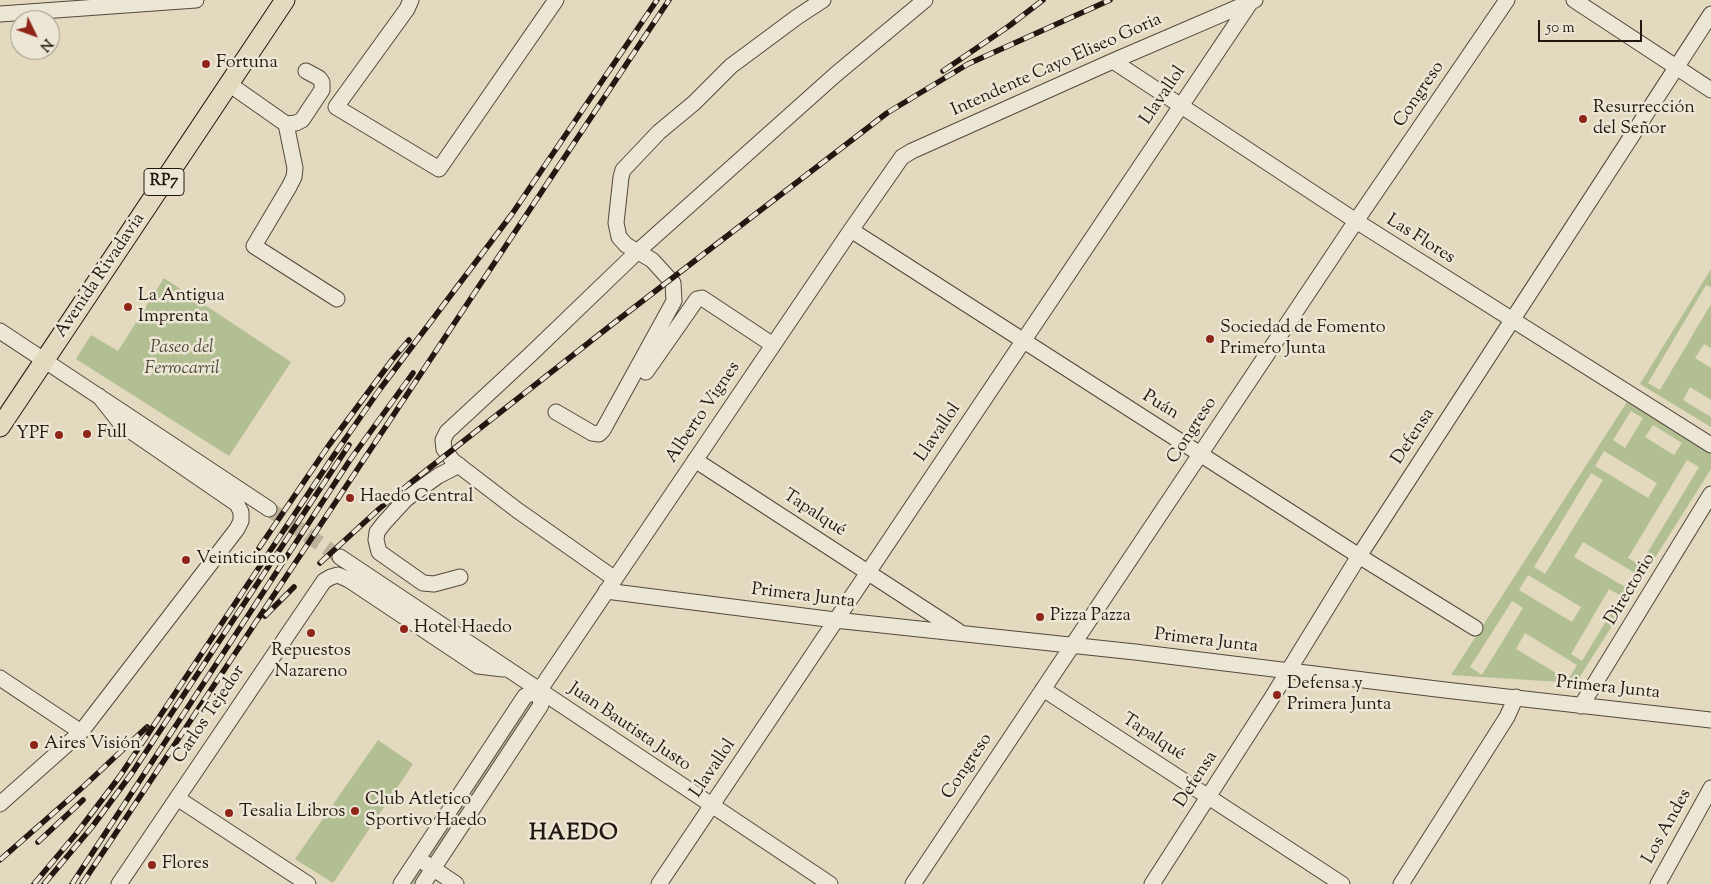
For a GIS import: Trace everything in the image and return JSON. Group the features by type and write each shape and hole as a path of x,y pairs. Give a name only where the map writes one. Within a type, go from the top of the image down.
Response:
{"main road":[{"name":"Avenida Rivadavia","path":"0,427 229,84 280,1"}],"street":[{"path":"0,14 196,0"},
{"path":"411,0 407,9 336,107 439,169 492,89 556,0"},
{"path":"556,412 592,433 599,434 603,430 674,301 675,290 673,283 652,260 626,245 619,237 616,223 623,170 660,132 694,103 731,66 823,0"},
{"path":"610,585 453,461 444,449 443,440 447,432 637,252 835,75 925,0"},
{"name":"Congreso","path":"913,884 1356,221 1507,0"},
{"path":"1574,0 1711,90"},
{"name":"Intendente Cayo Eliseo Goria","path":"902,157 912,150 1112,61 1253,1"},
{"name":"Llavallol","path":"659,884 1024,342 1180,106 1253,1"},
{"name":"Defensa","path":"1152,884 1359,556 1711,14"},
{"name":"Las Flores","path":"1112,61 1356,221 1711,445"},
{"path":"229,84 286,124 296,123 302,120 322,90 322,82 319,78 306,71"},
{"path":"286,124 295,168 294,177 254,246 337,299"},
{"name":"Alberto Vignes","path":"401,884 525,696 539,691 902,157"},
{"name":"Puán","path":"851,230 1359,556 1475,628"},
{"path":"646,372 697,299 702,298 773,345"},
{"path":"0,331 269,510"},
{"path":"0,804 81,732 237,529 241,520 242,512 237,504 122,425 99,396"},
{"name":"Tapalqué","path":"695,460 962,633"},
{"path":"459,465 431,481 406,499 377,532 376,540 378,552 423,583 434,584 460,577"},
{"name":"Directorio","path":"1581,706 1711,494"},
{"name":"Juan Bautista Justo","path":"340,558 830,884"},
{"name":"Juan Bautista Justo","path":"338,575 349,580 478,666 506,670"},
{"name":"Carlos Tejedor","path":"119,884 324,581 338,575"},
{"name":"Primera Junta","path":"610,585 835,620 1072,645 1711,720"},
{"path":"0,678 81,732"},
{"name":"Tapalqué","path":"1043,689 1342,884"},
{"name":"Alberto Vignes","path":"424,884 541,705 539,691"},
{"path":"1401,884 1507,717 1516,698"},
{"name":"Los Andes","path":"1658,884 1711,790"},
{"path":"177,798 308,884"},
{"path":"418,858 456,884"}],"green space":[{"path":"1711,269 1711,287 1706,285 1648,383 1660,390 1711,304 1711,348 1704,344 1695,358 1711,368 1711,400 1690,387 1683,400 1711,417 1711,427 1640,384"},
{"name":"Paseo del Ferrocarril","path":"164,278 291,362 229,456 76,359 91,335 118,351"},
{"path":"1627,402 1711,454 1711,469 1576,683 1451,675","holes":["1631,411 1643,418 1625,448 1613,440","1653,425 1682,443 1674,455 1645,437","1604,451 1657,483 1648,498 1595,466","1687,460 1699,467 1640,565 1628,558","1591,473 1603,480 1545,574 1534,567","1583,542 1635,573 1627,588 1574,557","1528,575 1581,607 1572,622 1519,590","1609,589 1621,596 1582,661 1571,654","1512,601 1523,608 1482,675 1470,667","1525,633 1577,665 1568,680 1516,649"]},
{"path":"530,701 533,701 535,704 417,884 406,884"},
{"name":"Club Atletico Sportivo Haedo","path":"378,740 413,764 333,883 295,859"}],"tunnel":[{"path":"269,509 340,557"}],"railway":[{"path":"34,884 76,834 120,776 332,458 380,389 512,214 657,0"},
{"path":"82,884 669,0"},
{"path":"943,71 1009,26 1043,0"},
{"path":"320,563 409,484 610,326 887,113 968,64 1110,0"},
{"path":"259,548 329,445 409,340"},
{"path":"72,884 350,460 413,373"},
{"path":"44,884 92,827 132,773 349,445"},
{"path":"265,616 294,587"},
{"path":"0,860 83,787 147,727"},
{"path":"38,842 83,800"}],"place":[{"name":"Fortuna","path":"206,64"},
{"name":"Resurrección del Señor","path":"1583,119"},
{"name":"La Antigua Imprenta","path":"128,307"},
{"name":"Sociedad de Fomento Primero Junta","path":"1210,339"},
{"name":"Full","path":"87,434"},
{"name":"YPF","path":"59,435"},
{"name":"Haedo Central","path":"350,498"},
{"name":"Veinticinco","path":"186,560"},
{"name":"Pizza Pazza","path":"1040,617"},
{"name":"Hotel Haedo","path":"404,629"},
{"name":"Repuestos Nazareno","path":"311,633"},
{"name":"Defensa y Primera Junta","path":"1277,695"},
{"name":"Aires Visión","path":"34,745"},
{"name":"Club Atletico Sportivo Haedo","path":"355,811"},
{"name":"Tesalia Libros","path":"229,813"},
{"name":"Flores","path":"152,865"}],"district":[{"name":"HAEDO","path":"574,835"}]}
